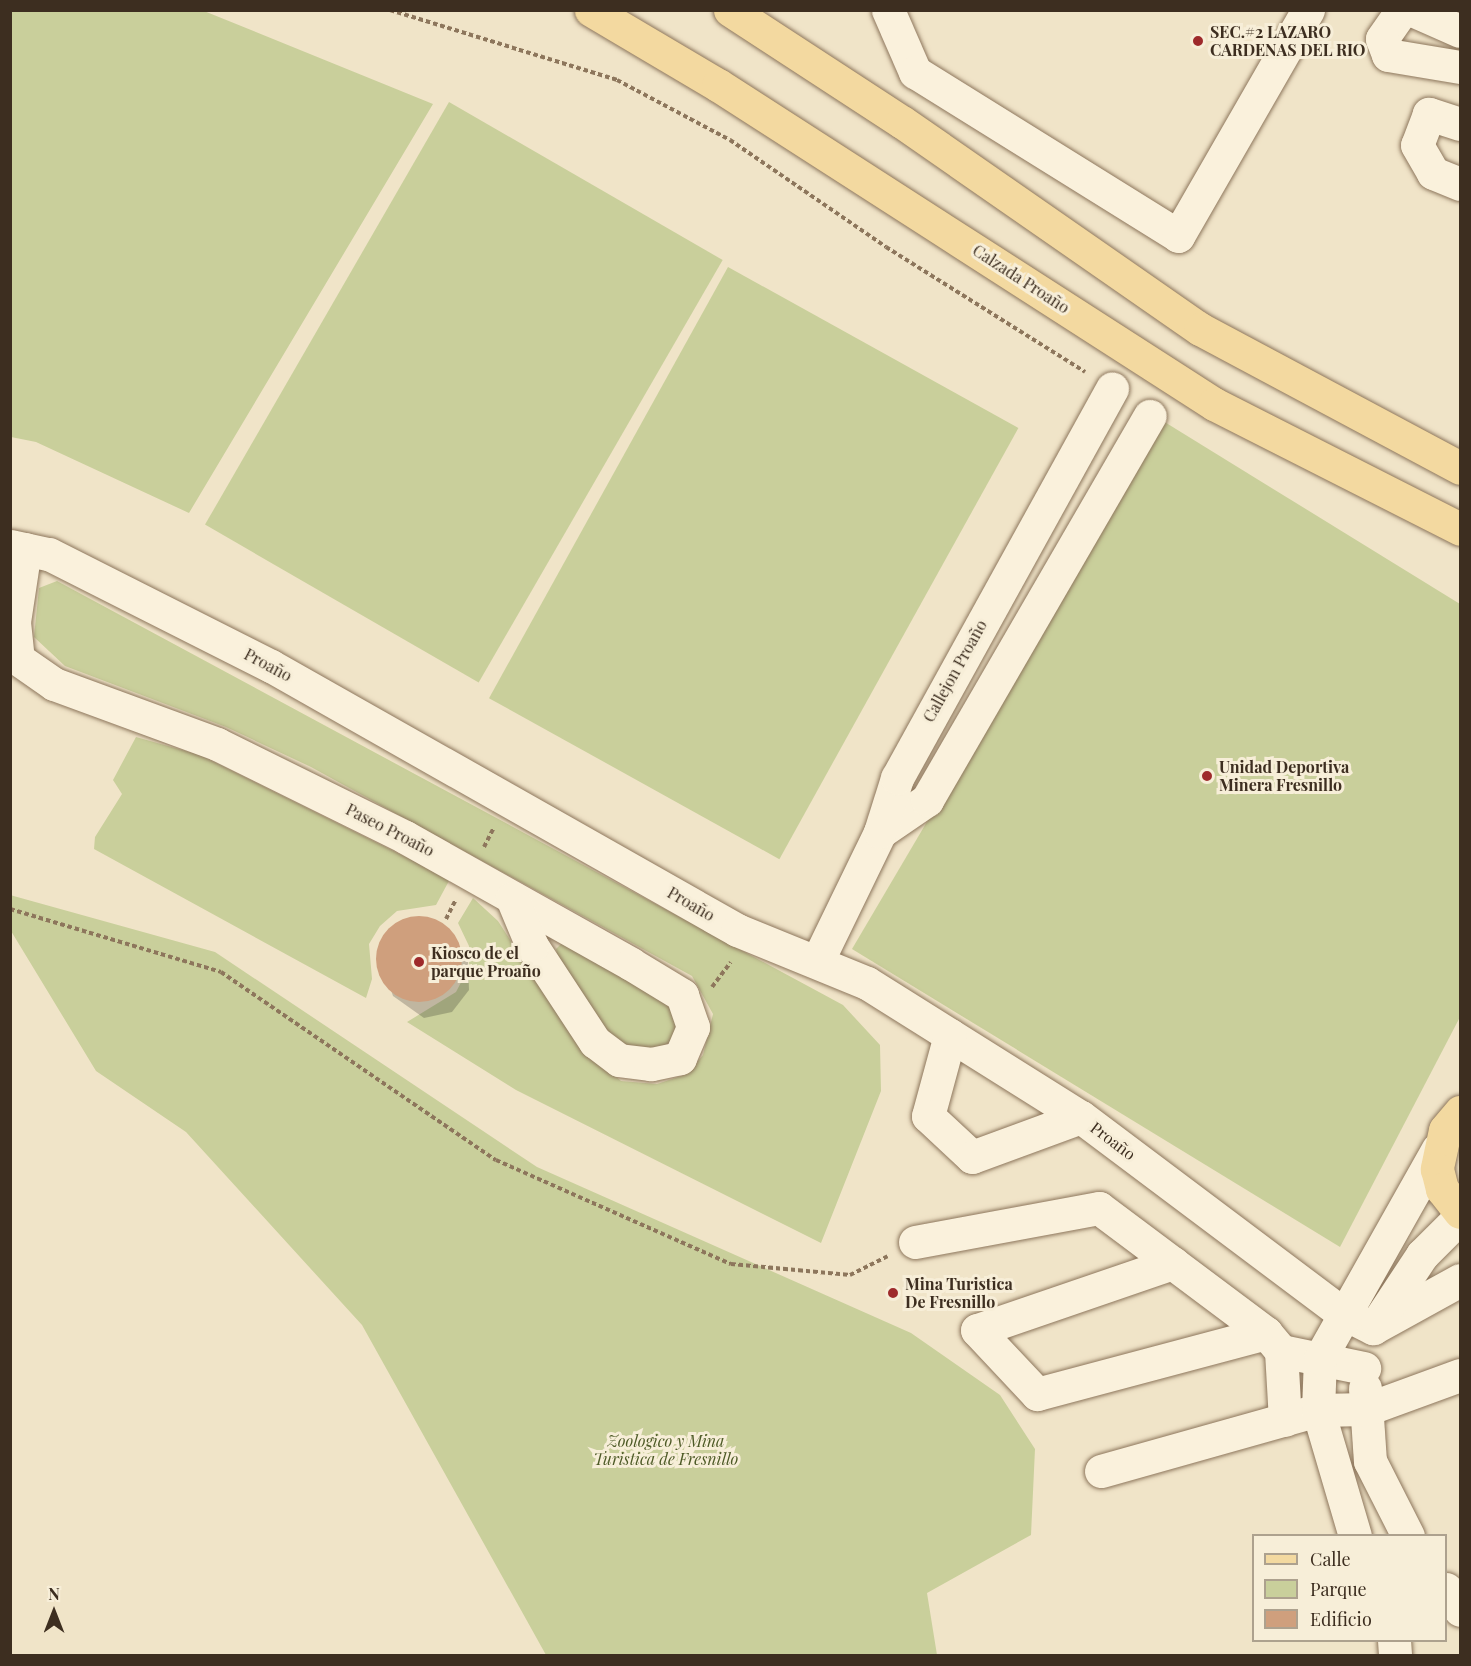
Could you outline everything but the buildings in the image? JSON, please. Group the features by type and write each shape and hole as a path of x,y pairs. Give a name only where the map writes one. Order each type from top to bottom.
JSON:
{"main road":[{"name":"Calzada Proaño","path":"591,10 718,85 1214,404 1461,529"},
{"path":"730,10 902,122 1200,329 1461,468"},
{"path":"1460,1112 1438,1149 1442,1189 1461,1214"}],"street":[{"path":"888,10 915,72 1178,236 1308,10"},
{"path":"1402,10 1382,39 1389,55 1461,67"},
{"path":"1412,10 1461,31"},
{"path":"1461,124 1429,114 1417,145 1432,173 1461,184"},
{"name":"Callejon Proaño","path":"817,962 880,832 897,778 1112,388"},
{"path":"880,832 927,800 1087,530 1150,416"},
{"path":"1046,506 1087,530"},
{"name":"Paseo Proaño","path":"18,547 14,622 18,659 54,684 217,744 424,847 682,995 693,1027 680,1058 651,1064 620,1060 577,1020 532,946 512,898"},
{"name":"Proaño","path":"18,547 49,554 271,666 737,930 867,983 1081,1117 1341,1312 1373,1329"},
{"path":"950,1035 928,1116 972,1156 1081,1117"},
{"path":"1354,1534 1318,1410 1320,1358 1341,1312 1438,1149"},
{"path":"915,1242 1099,1208 1274,1342 1320,1358 1364,1368"},
{"path":"1407,1534 1370,1461 1364,1368 1373,1329 1422,1255 1461,1214"},
{"path":"1173,1263 977,1330 1037,1394 1274,1342"},
{"path":"1373,1329 1461,1280"},
{"path":"1274,1342 1285,1420"},
{"path":"1101,1471 1318,1410 1367,1409 1461,1375"},
{"path":"1447,1590 1461,1610"},
{"path":"1447,1624 1461,1617"}],"path":[{"path":"390,10 617,80 730,140 886,247 1112,388"},
{"path":"10,909 221,972 496,1160 731,1264 850,1275 915,1242"}],"green space":[{"path":"10,11 204,11 433,104 189,513 36,442 11,437"},
{"path":"449,102 723,260 479,683 205,525"},
{"path":"728,267 1018,428 779,859 489,698"},
{"name":"Unidad Deportiva Minera Fresnillo","path":"1163,421 1460,604 1460,1017 1340,1247 852,949"},
{"path":"57,581 843,1005 880,1045 881,1091 821,1243 516,1090 407,1022 456,992 469,967 469,946 458,923 473,898 498,921 574,1039 621,1081 657,1084 687,1074 703,1055 713,1014 692,976 311,767 226,727 65,666 34,637 39,588"},
{"path":"136,737 200,755 450,879 436,905 397,911 380,926 369,944 372,979 366,998 94,849 95,837 122,794 113,780"},
{"name":"Zoologico y Mina Turistica de Fresnillo","path":"10,895 215,952 537,1167 911,1333 1000,1395 1035,1449 1031,1535 927,1593 937,1655 546,1655 362,1325 186,1132 96,1071 11,931"},
{"path":"564,941 673,1006 680,1020 675,1040 651,1052 624,1047 605,1032 558,959 556,949"}],"place":[{"name":"SEC.#2 LAZARO CARDENAS DEL RIO","path":"1198,41"},
{"name":"Unidad Deportiva Minera Fresnillo","path":"1207,776"},
{"name":"Kiosco de el parque Proaño","path":"419,962"},
{"name":"Mina Turistica De Fresnillo","path":"893,1293"}]}
